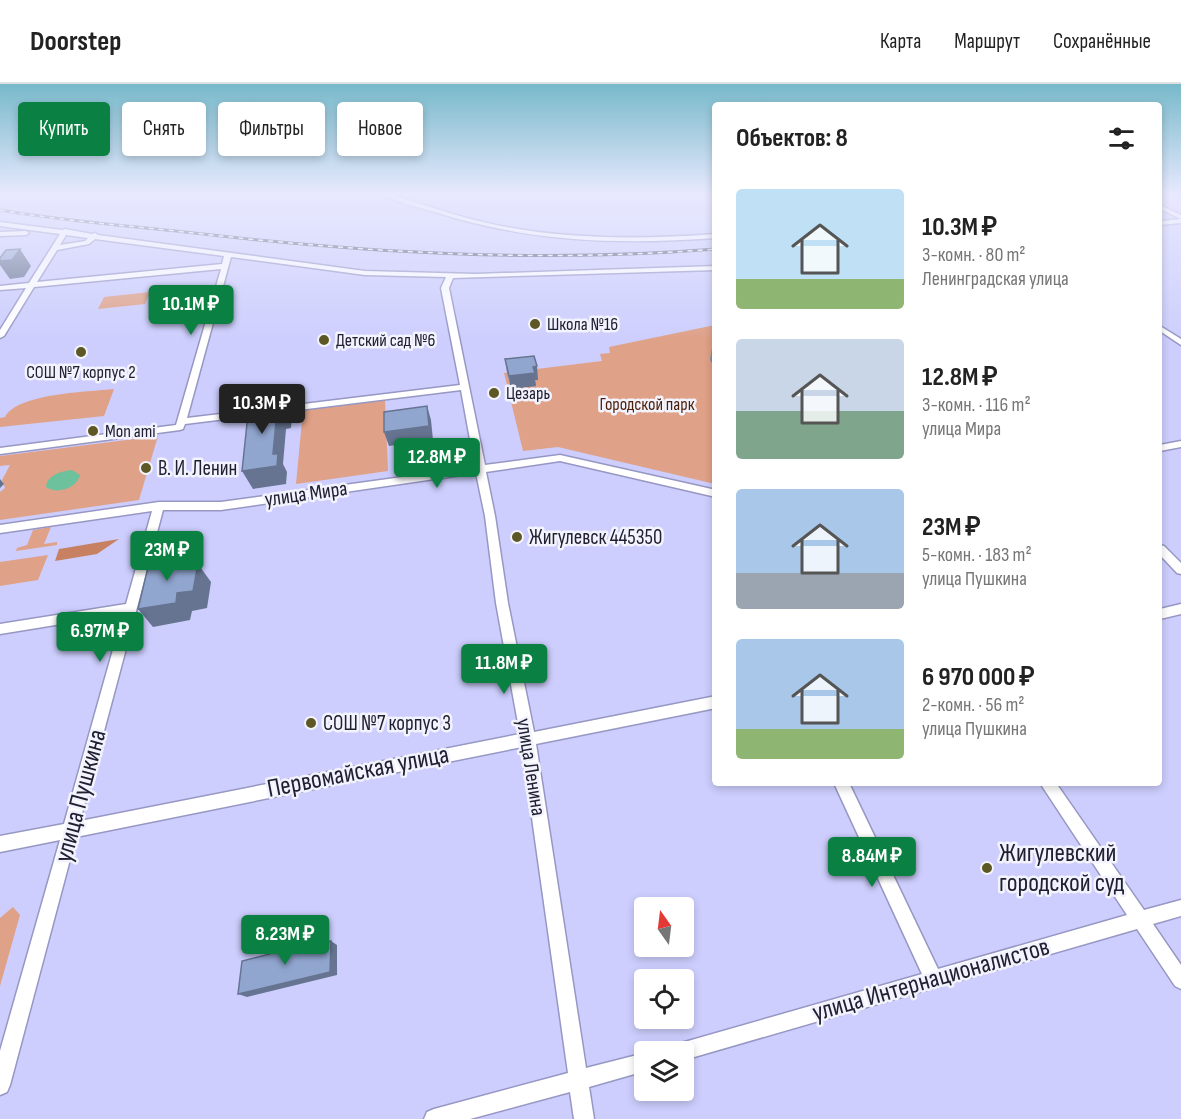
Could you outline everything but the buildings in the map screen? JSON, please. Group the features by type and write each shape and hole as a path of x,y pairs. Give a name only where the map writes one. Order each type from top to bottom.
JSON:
{"street":[{"path":"1,333 57,243"},
{"path":"55,248 85,243"},
{"path":"150,243 365,273 450,277 712,268"},
{"path":"181,424 228,255"},
{"path":"0,288 225,266"},
{"name":"улица Ленина","path":"450,277 445,288 462,387 481,469 528,738 584,1119"},
{"path":"1162,329 1181,343"},
{"path":"0,451 181,424 462,387"},
{"path":"1162,448 1181,444"},
{"name":"улица Мира","path":"0,529 159,506 221,506 560,458 712,493"},
{"name":"улица Пушкина","path":"0,1085 159,506"},
{"path":"1162,551 1181,570"},
{"path":"0,628 131,608"},
{"path":"1162,614 1181,609"},
{"name":"Первомайская улица","path":"0,844 712,703"},
{"path":"842,786 933,979"},
{"path":"1049,786 1181,980"},
{"name":"улица Интернационалистов","path":"694,1048 1181,908"},
{"path":"434,1119 634,1065"}],"green space":[{"path":"150,292 145,304 98,309 104,297"},
{"name":"Городской парк","path":"712,326 712,483 558,447 523,451 504,373 602,361 600,354 610,353 609,347"},
{"path":"114,389 104,416 0,427 0,418 5,417 12,409 38,398"},
{"path":"385,400 388,471 296,484 303,410"},
{"path":"158,436 139,500 0,520 0,492 5,488 2,480 10,465 0,466 0,456"},
{"path":"51,527 44,544 57,542 57,545 16,551 17,548 27,545 33,530"},
{"path":"48,555 38,580 0,586 0,562"},
{"path":"13,907 20,915 0,986 0,918"}],"shaded area":[{"path":"72,470 80,475 71,487 56,490 46,487 52,477"},
{"path":"119,539 97,554 55,561 59,549"}],"railway":[{"path":"295,243 389,251 520,255 585,255 712,249"}],"place":[{"name":"Школа №16","path":"535,324"},
{"name":"Детский сад №6","path":"324,340"},
{"name":"СОШ №7 корпус 2","path":"81,352"},
{"name":"Цезарь","path":"494,393"},
{"name":"Mon ami","path":"93,431"},
{"name":"В. И. Ленин","path":"146,468"},
{"name":"Жигулевск 445350","path":"517,537"},
{"name":"СОШ №7 корпус 3","path":"311,723"},
{"name":"Жигулевский городской суд","path":"987,868"}]}
